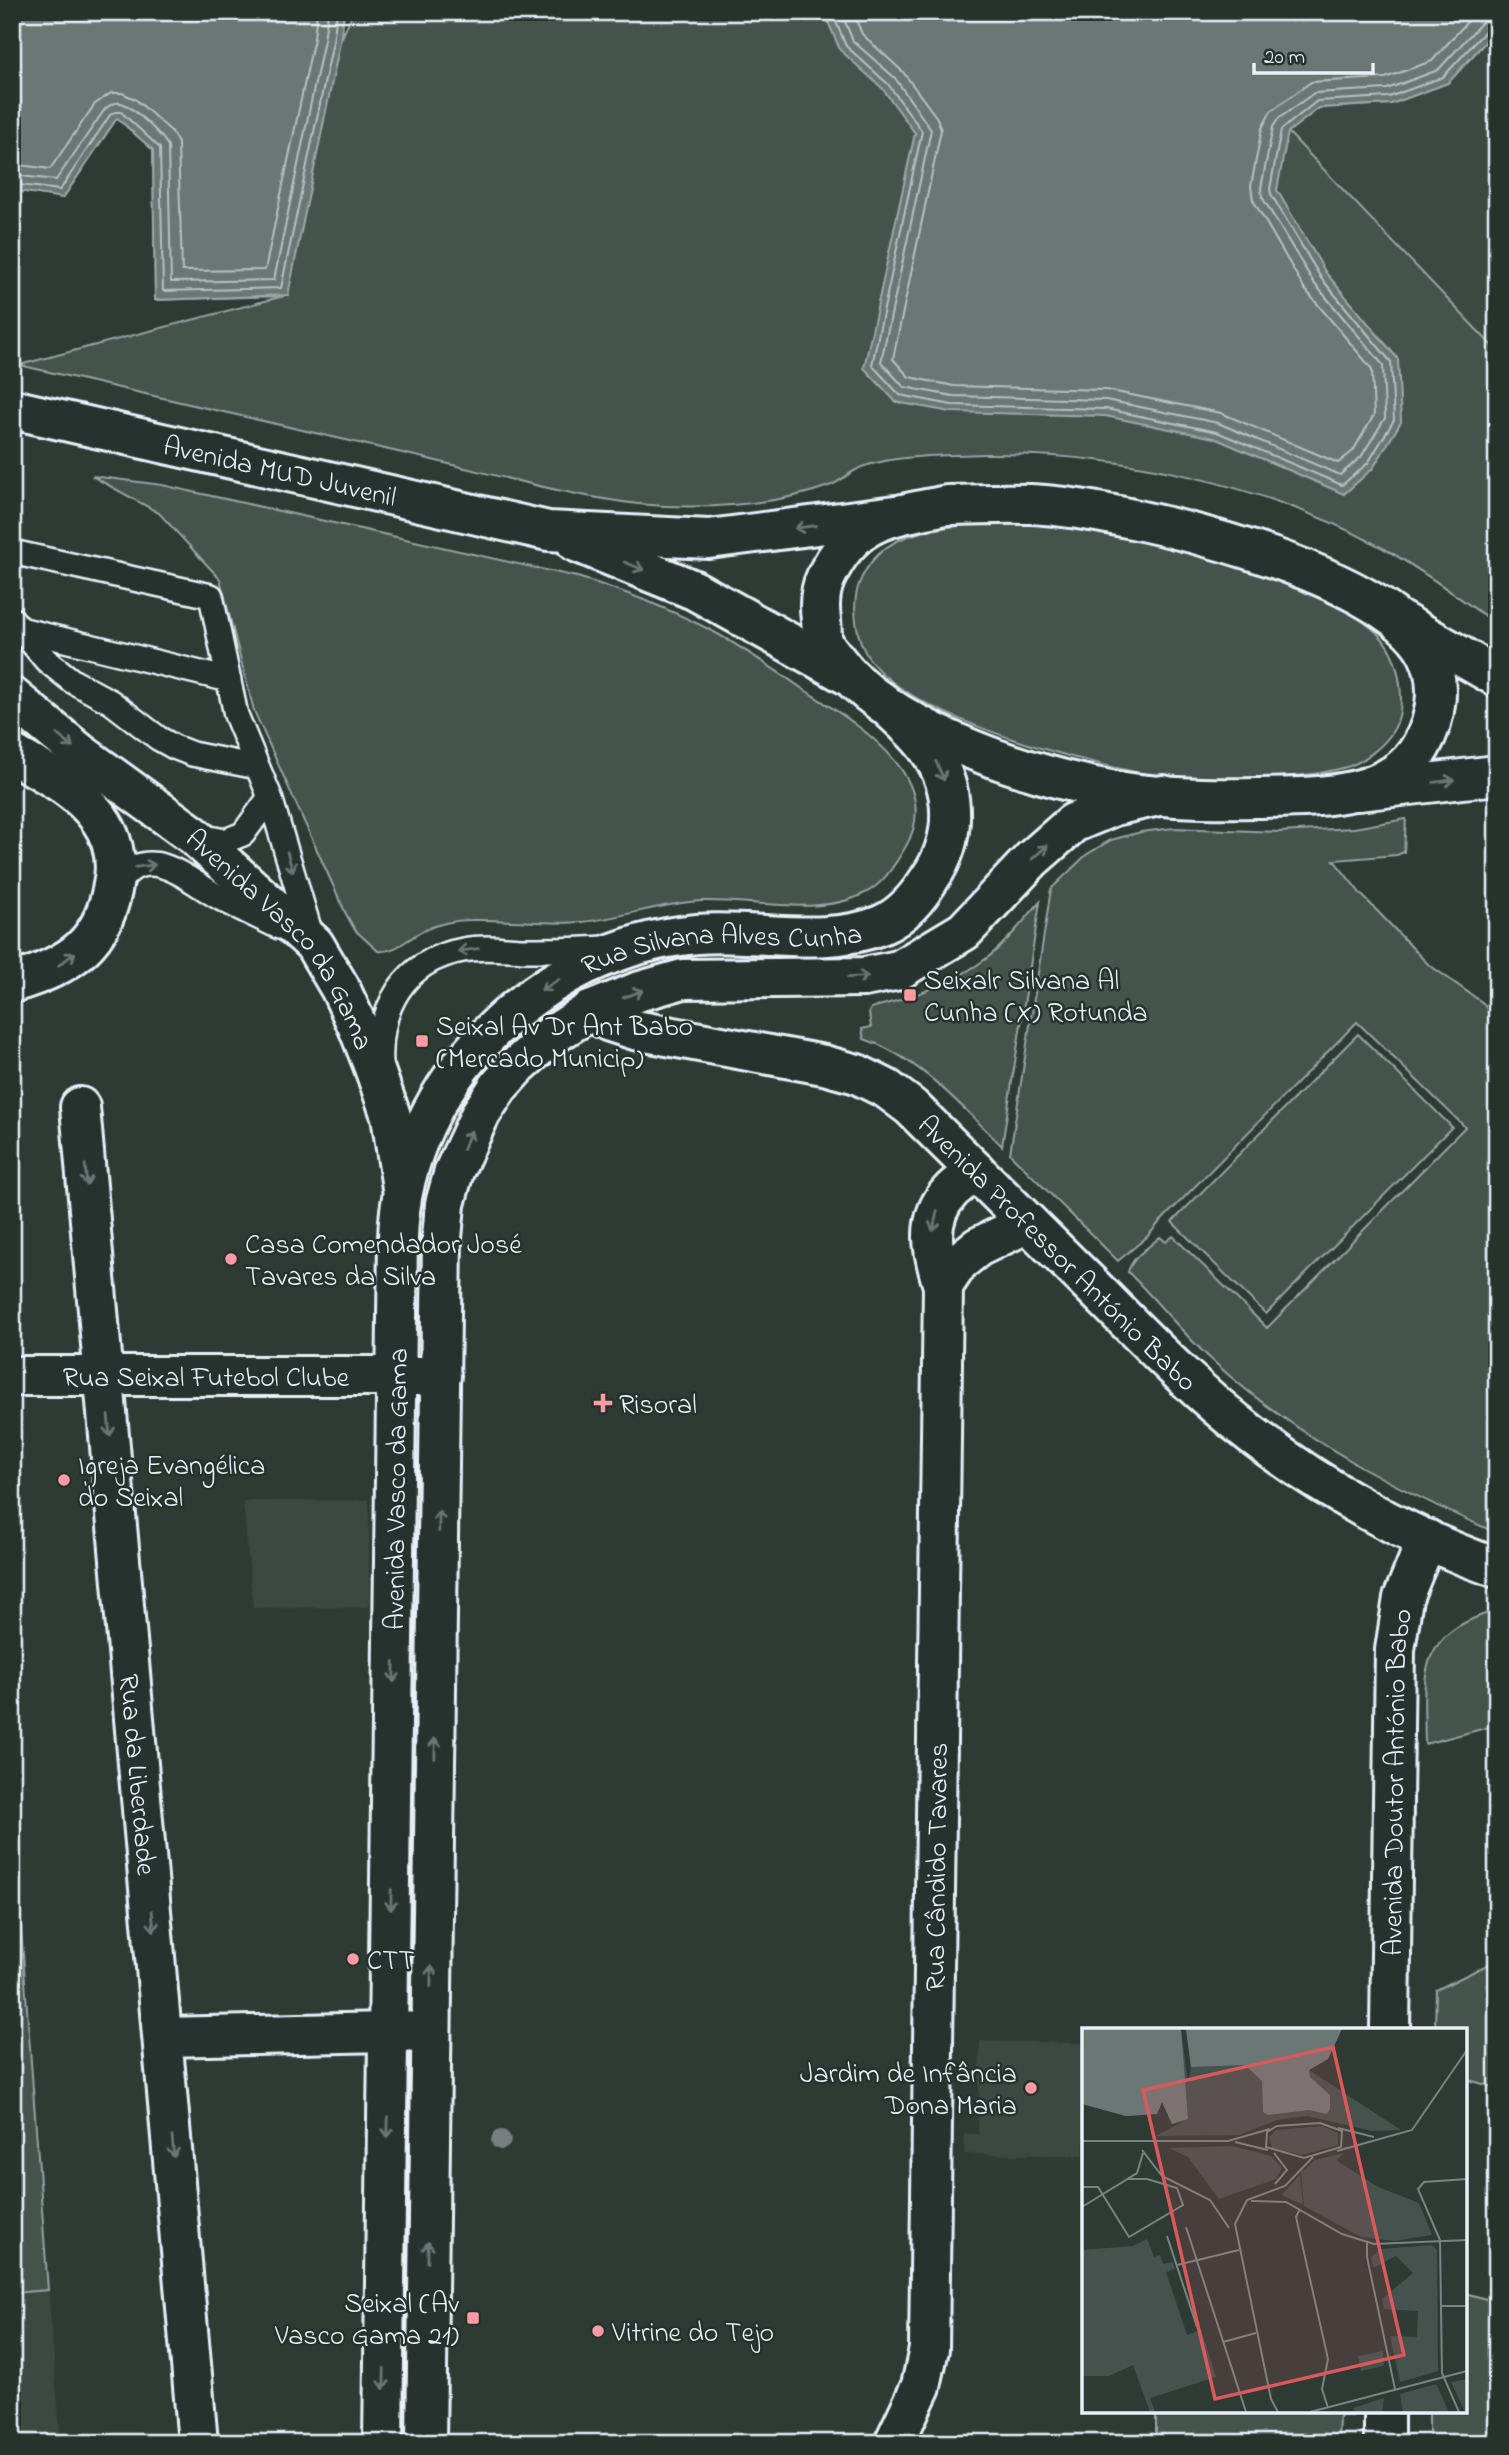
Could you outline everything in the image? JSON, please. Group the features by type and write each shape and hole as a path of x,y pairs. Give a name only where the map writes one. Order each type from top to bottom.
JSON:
{"street":[{"name":"Avenida MUD Juvenil","path":"12,409 548,531 694,590 849,677"},
{"path":"1497,677 1400,622 1367,599 1279,558 1161,524 1044,505 947,505 897,515 858,530 836,556 822,585 820,611 824,642 849,677 881,701 957,743 1034,772 1097,788 1211,799 1352,792 1497,775"},
{"name":"Avenida MUD Juvenil","path":"548,531 709,539 897,515"},
{"path":"1352,792 1395,775 1420,749 1434,719 1436,679 1426,651 1400,622"},
{"name":"Avenida Vasco da Gama","path":"12,697 80,753 193,835 314,944 340,988 358,1027 391,1116 402,1188 399,1213 383,2443"},
{"name":"Rua Silvana Alves Cunha","path":"402,1188 416,1148 437,1103 457,1070 487,1035 532,997 563,977 616,953 658,941 696,934 835,935 881,925 899,915 912,903 936,870 946,849 951,825 950,801 942,774 930,750 881,701"},
{"path":"12,754 64,784 83,799 107,831 113,846 114,861 112,892 106,915 96,934 58,966 12,983"},
{"name":"Rua Silvana Alves Cunha","path":"445,1204 454,1171 468,1137 499,1086 551,1036 590,1011 637,992 683,979 864,977 899,970 964,931 1032,859 1073,823 1114,806 1163,795"},
{"name":"Avenida Professor António Babo","path":"590,1011 610,1022 635,1030 824,1065 857,1074 887,1089 911,1107 1181,1374 1251,1433 1305,1472 1359,1504 1427,1539 1497,1568"},
{"name":"Rua da Liberdade","path":"80,1107 198,2443"},
{"name":"Rua Cândido Tavares","path":"894,2443 921,2386 929,2349 943,1286 933,1251 933,1226 938,1209 950,1191 976,1171"},
{"name":"Avenida Vasco da Gama","path":"426,2443 442,1238 445,1204"},
{"path":"943,1286 959,1262 978,1247 1028,1223"},
{"name":"Rua Seixal Futebol Clube","path":"12,1376 441,1376"},
{"name":"Avenida Doutor António Babo","path":"1390,2028 1395,1650 1404,1598 1427,1539"},
{"path":"163,2037 430,2031"},
{"path":"1384,2413 1384,2443"}],"lane":[{"path":"12,552 211,596 236,715 270,797 314,944"},
{"path":"16,624 229,680"},
{"path":"16,624 46,660 72,681 111,702 158,738 192,754 257,767"},
{"path":"193,835 225,841 243,834 270,797"},
{"path":"106,915 113,892 127,872 136,866 162,865 178,871 247,912 314,944"},
{"path":"391,1116 381,1063 384,1021 401,987 424,964 440,956 464,950 587,949 658,941"}],"shaded area":[{"path":"12,12 344,12 341,40 353,12 1497,12 1497,29 1448,83 1391,104 1319,108 1288,132 1497,351 1497,624 1396,556 1335,525 1288,505 1239,489 1138,466 1036,455 922,456 866,465 829,486 784,498 735,505 685,507 638,504 553,489 19,365 284,296 155,300 153,150 117,118 63,198 12,190"},
{"path":"1497,30 1497,351 1288,132 1319,108 1391,104 1448,83"},
{"path":"92,476 162,485 577,577 630,594 681,616 726,639 846,717 888,754 905,774 914,797 915,822 905,848 897,862 876,886 845,901 826,905 701,901 582,922 459,921 430,928 391,950 378,951 355,930 346,914 254,711 220,579 159,513"},
{"path":"968,525 1072,526 1128,534 1246,569 1331,602 1376,632 1391,653 1401,691 1397,723 1385,742 1372,753 1343,768 1297,776 1185,782 1035,746 955,717 920,700 891,681 870,660 858,633 855,602 859,584 867,568 890,545 918,533"},
{"path":"1406,819 1404,852 1397,855 1334,860 1360,893 1428,964 1483,1003 1497,1024 1497,1533 1384,1479 1278,1414 1202,1351 1128,1272 1137,1257 1160,1237 1166,1242 1173,1236 1267,1328 1465,1127 1357,1022 1148,1236 1118,1261 1010,1154 1051,889 1086,855 1111,840 1141,832 1174,828 1279,832 1354,828"},
{"path":"1040,902 1002,1146 939,1085 903,1058 864,1039 862,1029 871,1027 871,1008 932,989 987,958"},
{"path":"1358,1034 1452,1127 1266,1314 1172,1222"},
{"path":"369,1500 369,1607 253,1608 243,1501"},
{"path":"1491,1612 1497,1612 1497,1725 1425,1744 1425,1679 1436,1647 1448,1633"},
{"path":"20,1914 48,2290 12,2293 12,1915"},
{"path":"1497,1960 1497,2088 1467,2080 1467,2028 1435,2028 1436,1990"},
{"name":"Jardim de Infância Dona Maria","path":"980,2041 1082,2043 1082,2156 964,2154 965,2134 978,2134"},
{"path":"48,2290 61,2443 12,2443 12,2293"},
{"path":"1467,2294 1497,2302 1497,2443 1429,2443 1429,2413 1467,2413"},
{"path":"1156,2413 1352,2413 1352,2416 1339,2416 1338,2443 1156,2443"}],"water":[{"path":"12,12 344,12 288,295 155,300 153,150 117,118 63,198 12,190"},
{"path":"824,12 1497,12 1497,29 1448,83 1391,104 1319,108 1288,132 1277,190 1326,273 1398,359 1401,422 1373,468 1344,494 1214,438 1105,416 951,412 896,402 864,368 915,133 882,88 840,50"}],"place":[{"name":"Seixalr Silvana Al Cunha (X) Rotunda","path":"910,995"},
{"name":"Seixal Av Dr Ant Babo (Mercado Municip)","path":"422,1041"},
{"name":"Casa Comendador José Tavares da Silva","path":"231,1259"},
{"name":"Risoral","path":"603,1403"},
{"name":"Igreja Evangélica do Seixal","path":"64,1480"},
{"name":"CTT","path":"353,1959"},
{"name":"Jardim de Infância Dona Maria","path":"1031,2088"},
{"name":"Seixal (Av Vasco Gama 21)","path":"473,2318"},
{"name":"Vitrine do Tejo","path":"598,2331"}]}
